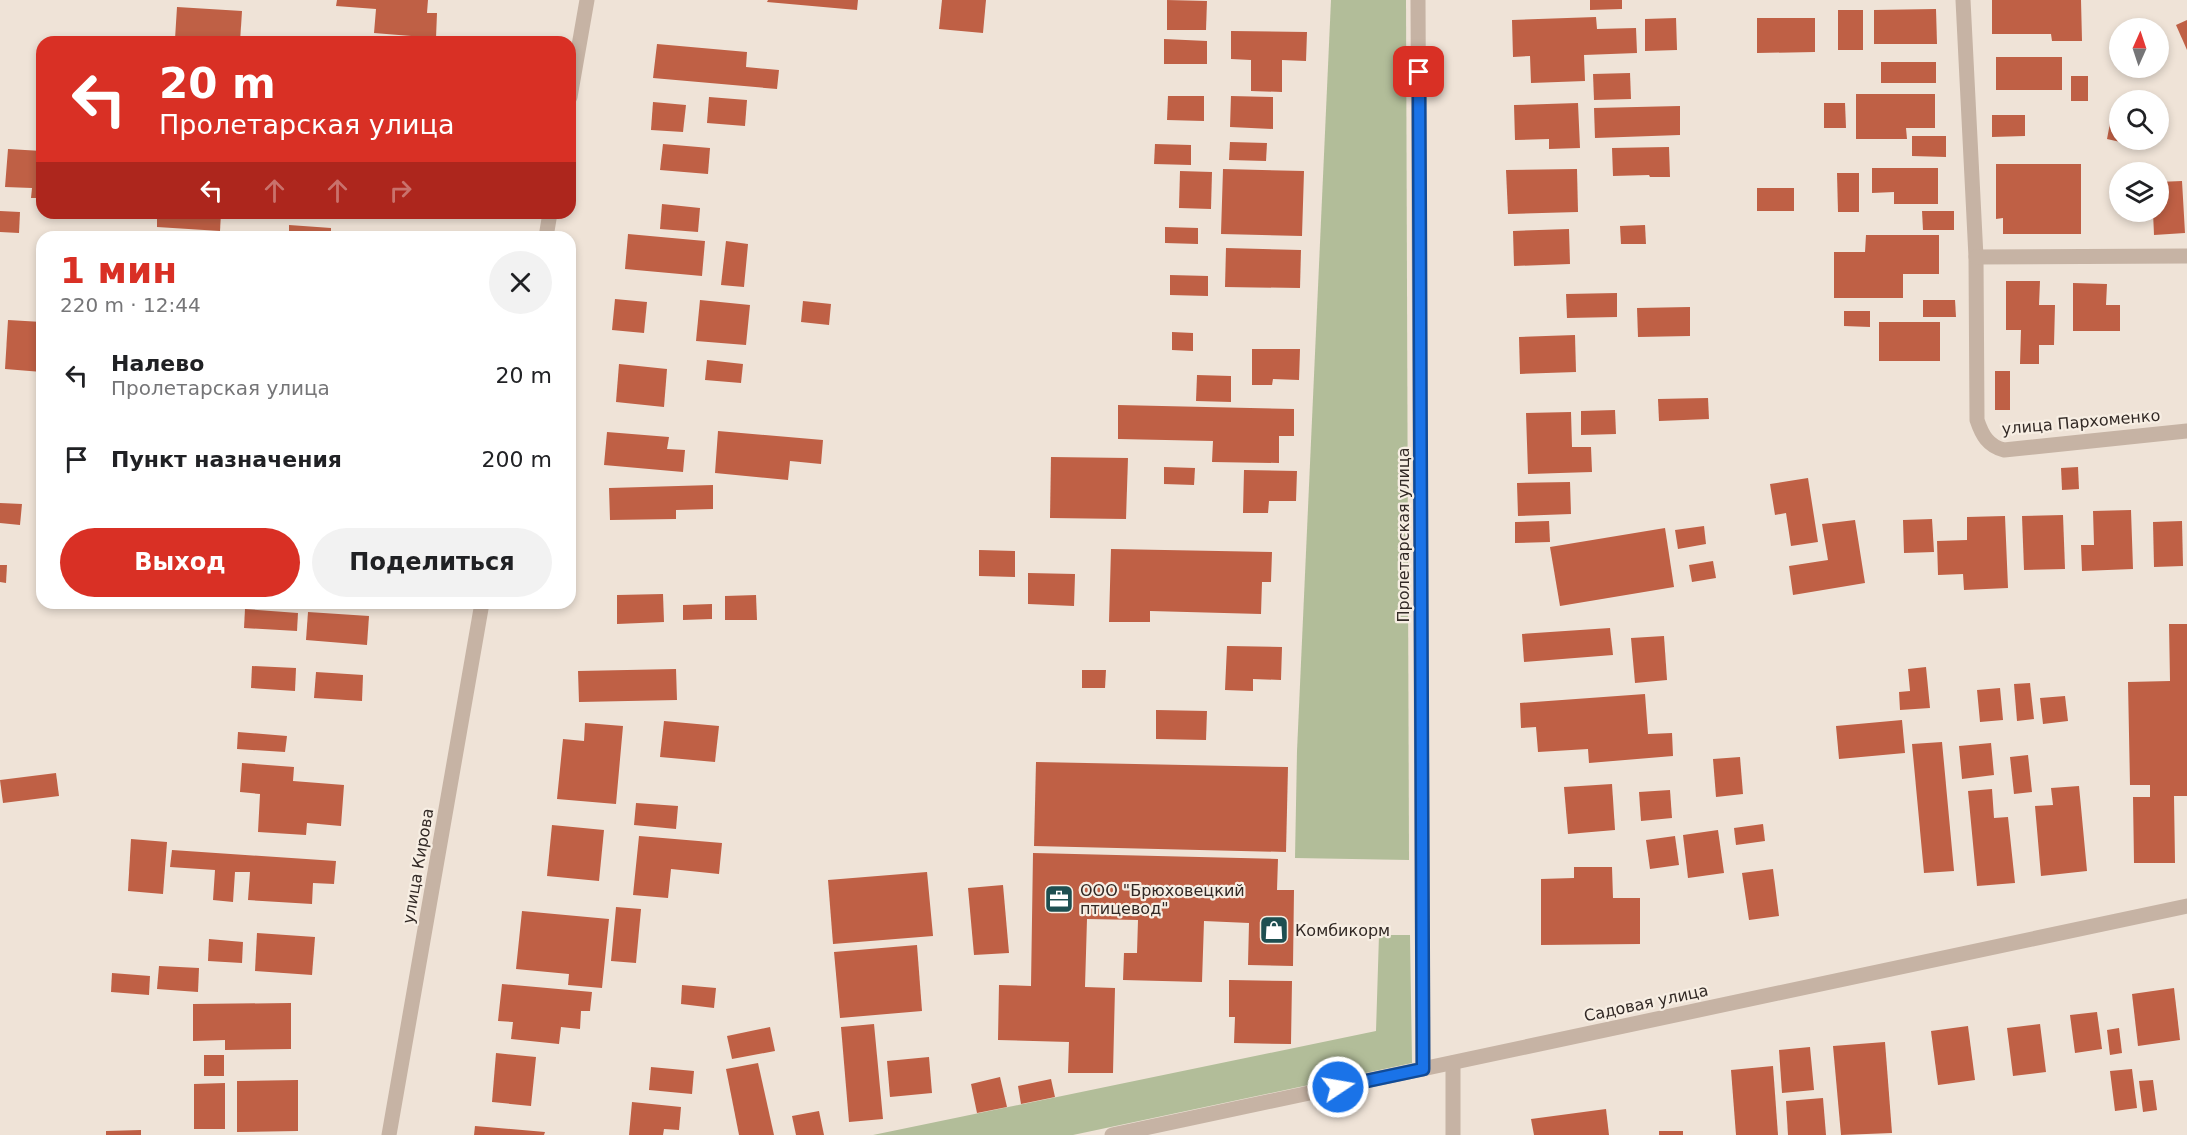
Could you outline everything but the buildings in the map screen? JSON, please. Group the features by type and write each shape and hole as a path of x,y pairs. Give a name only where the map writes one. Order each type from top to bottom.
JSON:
{"street":[{"path":"576,63 587,0"},
{"name":"Пролетарская улица","path":"1418,0 1423,1069"},
{"name":"улица Пархоменко","path":"1963,0 1976,257 1977,420 1982,434 1990,444 2004,450 2187,431"},
{"path":"1976,257 2187,256"},
{"name":"улица Кирова","path":"389,1135 481,609"},
{"name":"Садовая улица","path":"1112,1135 2187,906"},
{"path":"1453,1063 1453,1135"}],"green space":[{"path":"1331,0 1406,0 1409,860 1295,858 1297,751"},
{"path":"1379,935 1410,935 1412,1063 1073,1135 873,1135 1376,1031"}],"place":[{"name":"ООО \"Брюховецкий птицевод\"","path":"1059,899"},
{"name":"Комбикорм","path":"1274,930"}],"route":[{"path":"1338,1087 1423,1069 1419,72"}]}
